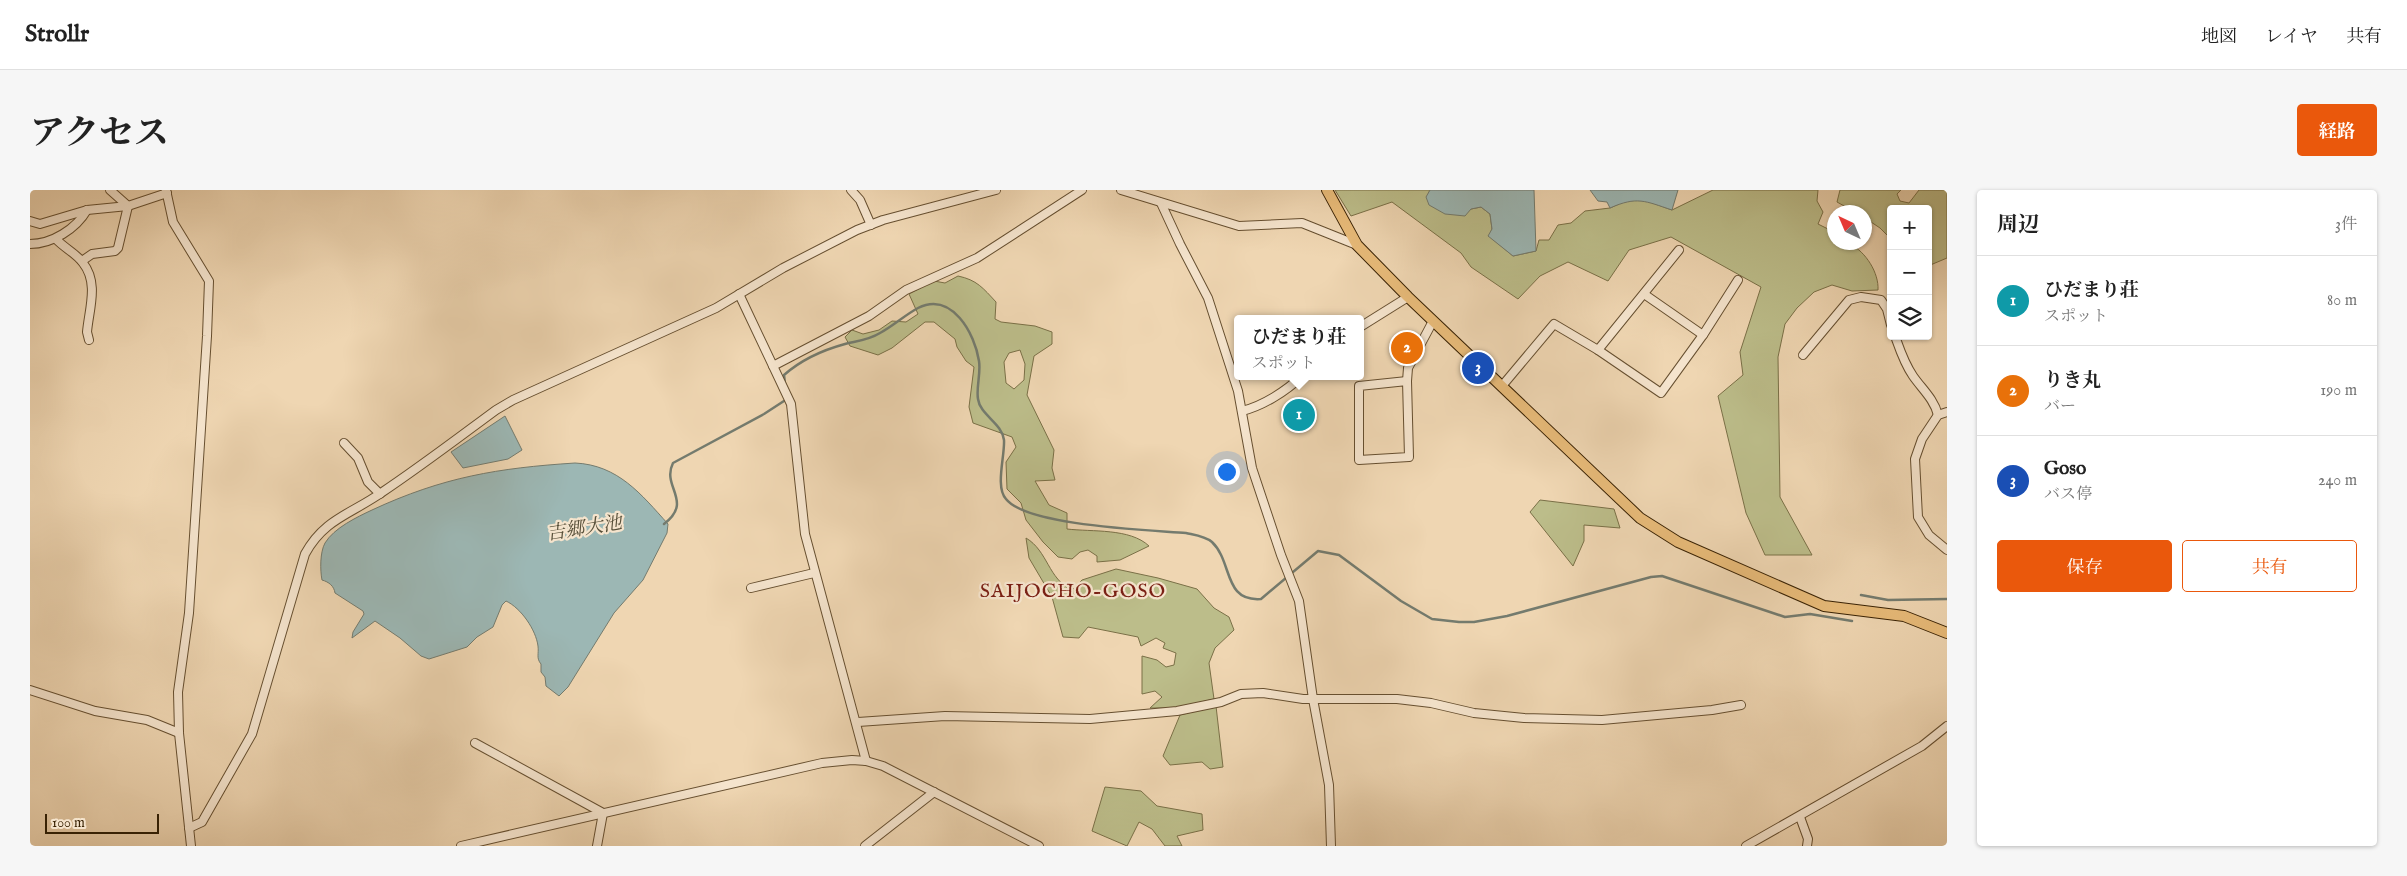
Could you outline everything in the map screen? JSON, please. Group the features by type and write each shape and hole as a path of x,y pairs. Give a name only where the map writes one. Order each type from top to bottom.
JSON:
{"main road":[{"path":"1327,190 1357,244 1408,297 1620,502 1665,535 1706,555 1824,606 1904,616 1947,633"}],"street":[{"path":"110,190 128,206"},
{"path":"851,190 860,200 871,225"},
{"path":"189,828 202,822 252,734 306,554 312,542 330,522 380,494 496,410 513,400 684,323 813,252 871,225 996,190"},
{"path":"773,366 869,316 906,290 976,258 1082,190"},
{"path":"1121,190 1239,226 1302,223 1357,244"},
{"path":"30,221 40,224 88,210 128,206 166,192 173,222 209,281 208,336 189,613 178,692 179,732 191,846"},
{"path":"1161,203 1208,298 1234,379"},
{"path":"82,261 92,254 115,251 118,248 128,206"},
{"path":"30,244 56,239 84,216 88,210"},
{"path":"56,239 65,249 82,261 88,272 92,285 87,332 89,340"},
{"path":"1598,350 1679,250"},
{"path":"1502,386 1554,324 1598,350 1661,393 1738,280"},
{"path":"739,294 791,404 805,534 814,572 858,722 866,761"},
{"path":"1644,294 1703,334"},
{"path":"1364,324 1408,297"},
{"path":"1803,354 1848,300 1861,297 1881,300 1887,308"},
{"path":"1407,381 1359,386 1359,460 1409,458 1408,368 1433,320"},
{"path":"1896,340 1901,357 1912,375 1935,404 1938,415"},
{"path":"1234,380 1252,468 1302,616 1313,699 1329,785 1331,846"},
{"path":"1242,411 1255,408 1298,380"},
{"path":"1947,412 1938,415 1922,439 1915,459 1918,518 1929,535 1947,550"},
{"path":"344,442 358,458 368,482 380,494"},
{"path":"750,588 814,572"},
{"path":"30,690 95,711 147,720 179,732"},
{"path":"858,722 945,716 1090,719 1177,711 1221,702 1241,694 1263,693 1313,699 1397,700 1431,703 1474,713 1524,718 1602,720 1712,710 1741,705"},
{"path":"1746,846 1922,746 1947,726"},
{"path":"475,743 603,813"},
{"path":"461,846 822,763 866,761 890,770 1040,846"},
{"path":"865,846 934,792"},
{"path":"597,846 603,813"},
{"path":"1800,816 1808,839 1807,846"}],"green space":[{"path":"1335,190 1430,190 1427,197 1471,209 1481,207 1490,214 1492,229 1489,236 1513,256 1536,251 1539,240 1549,240 1558,225 1571,223 1585,211 1610,208 1628,200 1644,200 1672,210 1713,190 1818,190 1817,201 1823,212 1818,224 1827,228 1827,250 1858,250 1874,270 1878,290 1852,291 1832,285 1814,292 1797,308 1785,324 1778,357 1780,497 1812,555 1765,555 1746,513 1718,396 1743,375 1740,352 1761,287 1671,237 1629,250 1608,281 1568,262 1540,276 1518,299 1471,267 1461,253 1392,202 1351,216"},
{"path":"1840,190 1901,190 1897,194 1900,201 1909,203 1919,190 1947,190 1947,258 1932,264 1932,205 1887,205 1887,235 1872,223 1872,205 1842,205 1837,202"},
{"path":"958,276 975,282 996,302 995,319 1001,322 1035,326 1052,332 1052,344 1034,356 1027,395 1054,450 1052,468 1055,480 1035,481 1049,505 1067,513 1067,529 1110,532 1132,536 1149,546 1120,560 1097,562 1097,556 1088,550 1080,552 1072,559 1058,557 1043,542 1026,520 1021,503 1007,489 1006,462 1016,447 1012,437 973,423 969,407 974,367 966,361 957,347 955,339 934,322 925,322 892,348 878,355 850,346 845,337 852,330 863,334 879,330 892,321 906,322 918,314 909,294 934,281 945,283","holes":["1020,350 1025,364 1024,380 1014,389 1006,383 1004,362 1009,353"]},
{"path":"1540,500 1614,509 1620,528 1584,525 1584,541 1573,566 1530,512"},
{"path":"1026,538 1039,550 1058,579 1072,590 1082,580 1116,569 1197,589 1214,608 1229,617 1234,630 1215,648 1209,663 1214,699 1175,708 1150,708 1162,697 1155,691 1142,694 1142,656 1157,660 1166,667 1174,665 1176,653 1163,648 1165,643 1156,638 1141,646 1138,637 1088,627 1079,638 1063,637 1052,597 1029,558"},
{"path":"1216,706 1223,767 1210,769 1202,762 1170,765 1163,756 1180,715"},
{"path":"1105,787 1141,791 1157,806 1202,814 1203,830 1177,836 1182,846 1165,846 1152,829 1139,822 1127,846 1092,831"}],"water":[{"path":"1430,190 1534,190 1536,251 1513,256 1488,236 1492,229 1490,214 1481,207 1471,209 1465,216 1445,214 1429,205 1426,197"},
{"path":"1590,190 1678,190 1672,210 1641,201 1627,202 1610,208 1607,202 1598,201"},
{"path":"505,416 522,450 508,459 463,468 451,452"},
{"name":"吉郷大池","path":"575,463 604,469 616,475 638,492 668,524 667,533 643,580 614,613 568,687 559,696 546,686 545,677 541,672 541,664 538,658 537,640 531,627 522,614 506,601 502,605 493,627 477,637 467,647 429,659 421,656 400,638 375,621 352,638 353,632 364,614 363,611 335,593 334,588 322,580 321,576 323,547 334,532 360,516 398,499 447,482 496,471"}],"waterway":[{"path":"785,384 784,375 813,356 837,346 876,335 918,308 930,304 941,305 951,310 960,318 973,339 977,350 979,361 978,399 983,410 999,429 1004,440 1001,487 1006,499 1018,508 1063,521 1119,528 1186,533 1203,537 1212,542 1219,550 1234,588 1240,594 1249,598 1261,599 1318,551 1339,555 1401,601 1432,619 1474,622 1507,616 1651,577 1662,576 1785,617 1810,614 1852,621"},
{"path":"664,524 673,516 676,508 677,501 670,472 673,463 764,414 787,399"},
{"path":"1861,595 1888,600 1947,599"}],"place":[{"name":"りき丸","path":"1407,348"},
{"name":"Goso","path":"1478,368"},
{"name":"ひだまり荘","path":"1299,415"}],"district":[{"name":"SAIJOCHO-GOSO","path":"1073,590"}]}
